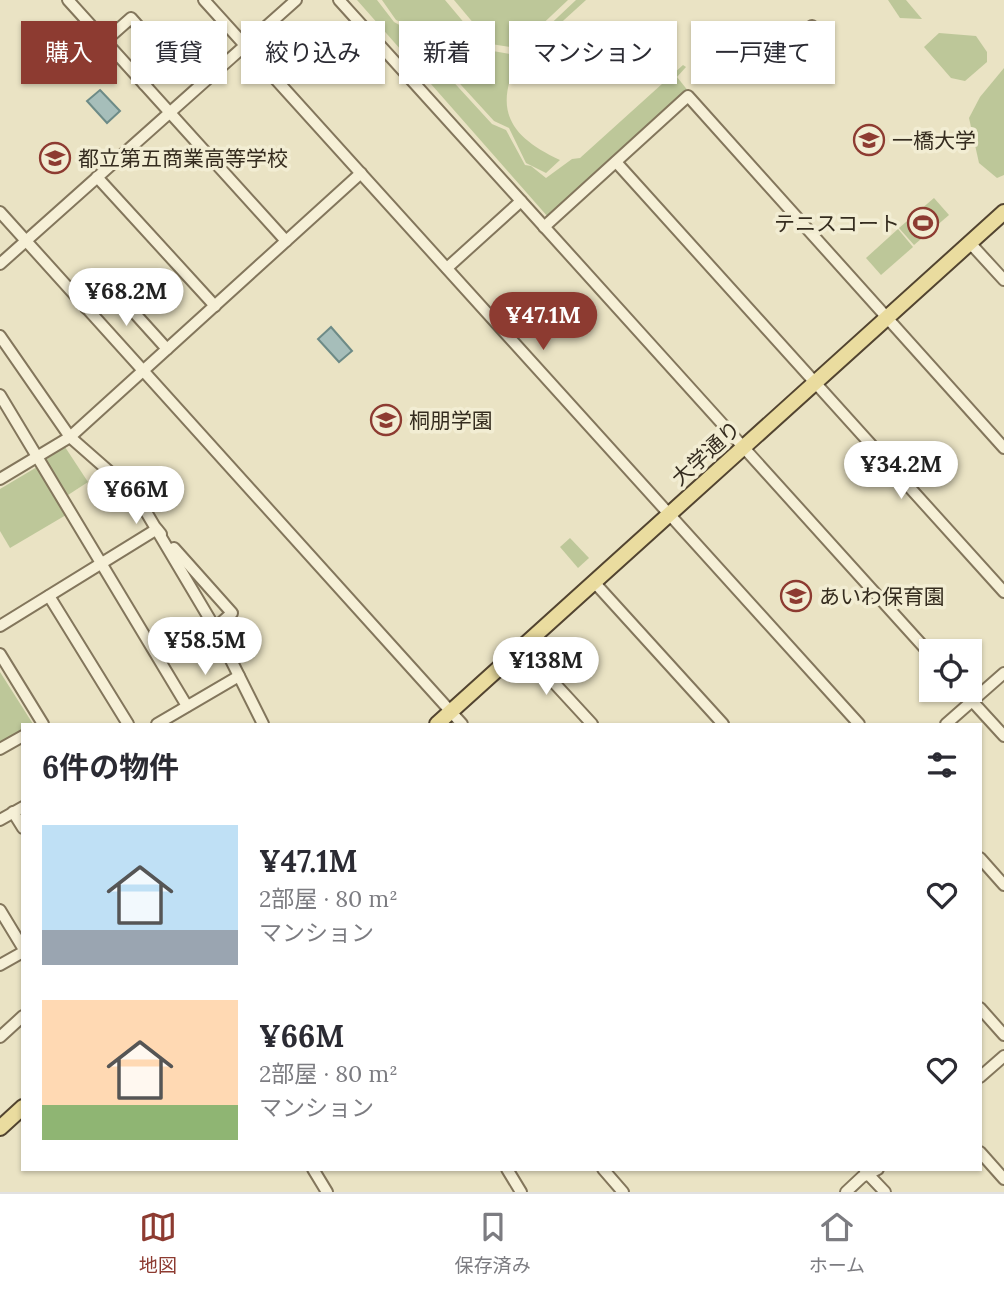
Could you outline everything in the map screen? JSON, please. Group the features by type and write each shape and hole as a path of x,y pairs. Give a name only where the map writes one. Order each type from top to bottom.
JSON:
{"main road":[{"name":"大学通り","path":"973,246 1004,212"},
{"name":"大学通り","path":"454,720 525,651 817,386 973,246 1004,223"},
{"path":"0,1128 21,1109"}],"street":[{"path":"68,0 87,21"},
{"path":"204,0 241,41"},
{"path":"273,21 296,0"},
{"path":"339,0 919,643"},
{"path":"117,30 131,18 134,21"},
{"path":"0,264 241,50"},
{"path":"117,54 131,70"},
{"path":"144,84 286,241"},
{"path":"280,84 858,723"},
{"path":"544,227 688,96 1004,448"},
{"path":"616,162 1004,592"},
{"path":"0,479 70,437 361,173"},
{"path":"97,177 215,306"},
{"path":"447,268 521,201"},
{"path":"0,212 454,720"},
{"path":"973,246 1004,280"},
{"path":"86,308 111,287 167,349"},
{"path":"0,336 70,437 136,495 215,628 262,723"},
{"path":"0,395 187,706"},
{"path":"0,625 157,529"},
{"path":"157,529 232,613 215,628"},
{"path":"597,586 722,723"},
{"path":"49,596 127,723"},
{"path":"525,651 591,723"},
{"path":"0,654 42,723"},
{"path":"982,692 1004,673"},
{"path":"159,723 239,676"},
{"path":"947,723 971,702"},
{"path":"973,702 1004,736"},
{"path":"0,749 21,737"},
{"path":"0,820 18,809"},
{"path":"982,861 1004,885"},
{"path":"0,910 21,947"},
{"path":"0,965 21,951"},
{"path":"982,1010 1004,1035"},
{"path":"0,1037 21,1018"},
{"path":"982,1075 1004,1056"},
{"path":"982,1154 1004,1179"},
{"path":"314,1171 327,1192"},
{"path":"508,1171 521,1192"},
{"path":"605,1171 623,1192"},
{"path":"846,1192 870,1171 885,1192"}],"green space":[{"path":"357,0 377,0 399,25 399,48 385,32 385,21 375,21"},
{"path":"382,0 445,0 463,21 399,21"},
{"path":"454,0 568,0 546,21 509,21 509,47 495,45 495,21 472,21"},
{"path":"576,0 586,0 563,21 554,21"},
{"path":"888,0 906,0 922,19 900,18"},
{"path":"939,33 976,36 987,52 987,62 965,81 951,78 924,47"},
{"path":"495,51 509,54 507,108 518,132 529,142 560,160 546,173 526,163 509,128 494,121 460,84 495,84"},
{"path":"683,65 686,67 677,77 677,70"},
{"path":"1004,68 1004,175 997,178 979,163 969,118 980,97"},
{"path":"677,77 689,92 548,217 431,84 455,84 492,124 506,130 525,165 531,166 546,178 572,159 580,158 662,84 677,84"},
{"name":"テニスコート","path":"934,198 949,215 914,245 899,228"},
{"name":"テニスコート","path":"898,229 913,247 881,275 866,258"},
{"path":"65,447 88,482 68,495 45,460"},
{"path":"37,467 66,515 10,548 0,531 0,489"},
{"path":"570,538 589,558 578,568 560,547"},
{"path":"0,672 32,723 21,723 21,733 0,745"}],"water":[{"path":"100,90 120,111 107,123 87,101"},
{"path":"331,327 352,351 339,362 318,339"}],"place":[{"name":"一橋大学","path":"869,140"},
{"name":"都立第五商業高等学校","path":"55,158"},
{"name":"テニスコート","path":"923,223"},
{"name":"桐朋学園","path":"386,420"},
{"name":"あいわ保育園","path":"796,596"}]}
